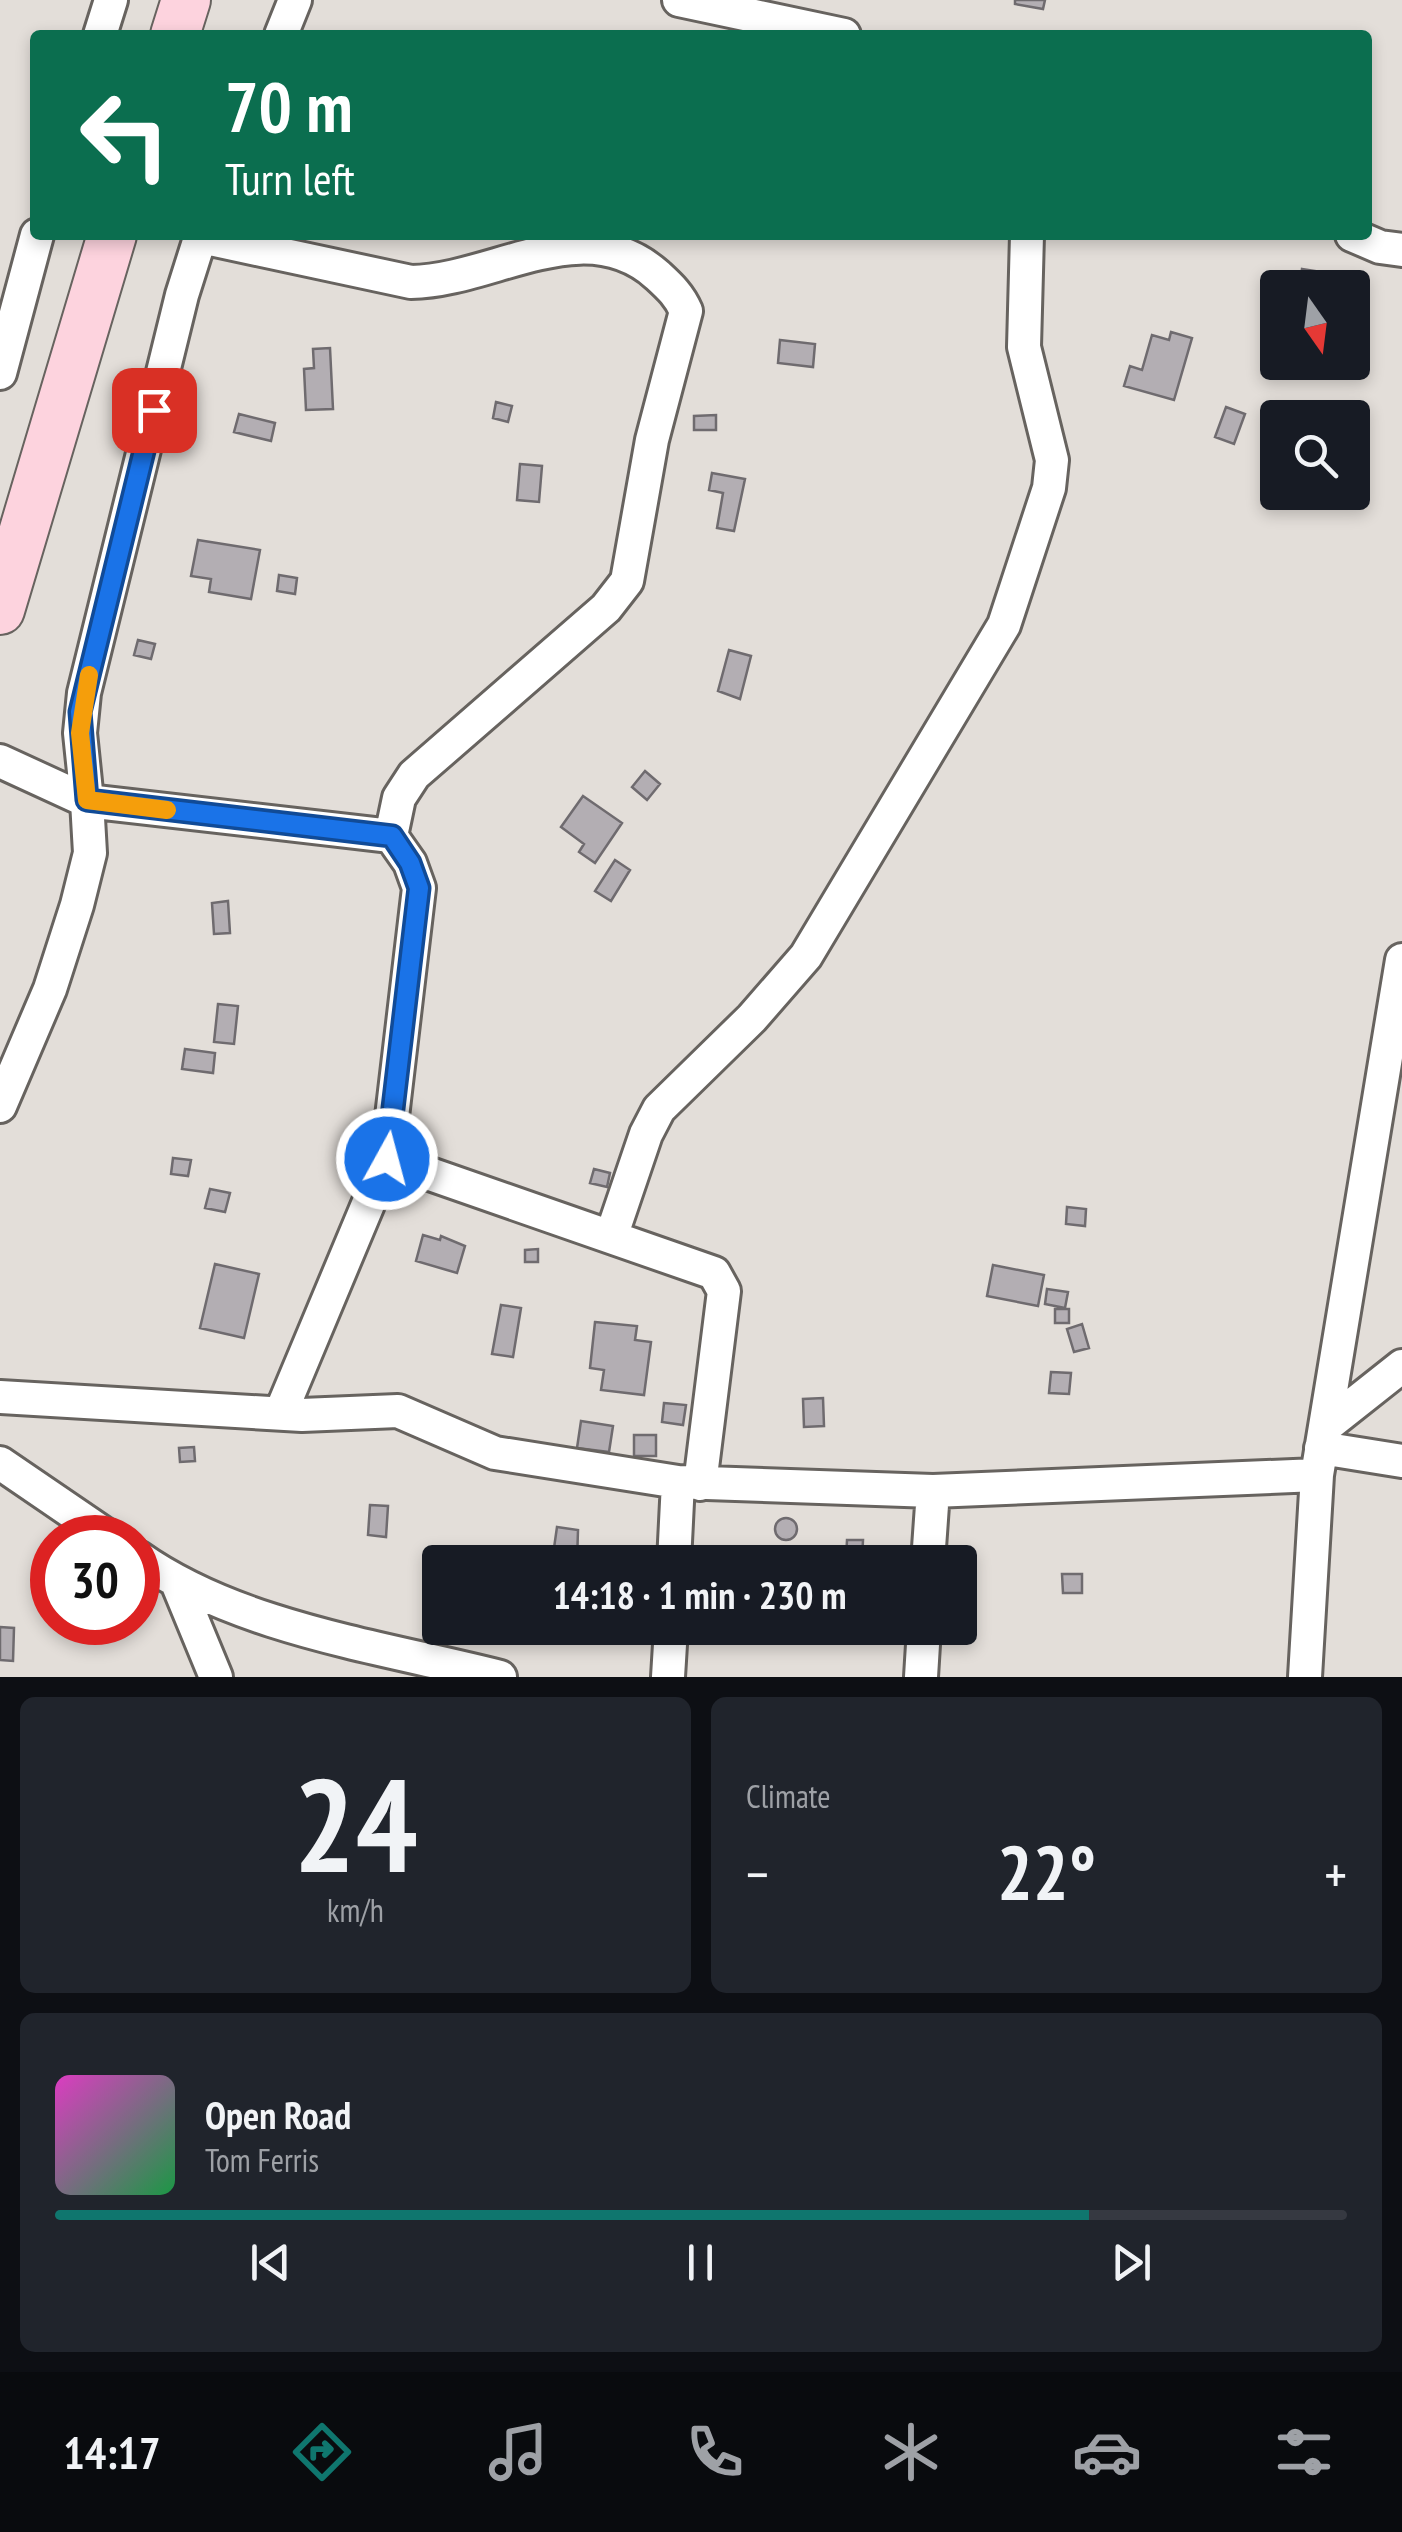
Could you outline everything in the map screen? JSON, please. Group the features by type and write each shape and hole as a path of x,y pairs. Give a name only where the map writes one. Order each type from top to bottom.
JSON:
{"main road":[{"path":"177,30 186,0"},
{"path":"0,610 111,240"}],"street":[{"path":"102,30 111,0"},
{"path":"283,30 295,0"},
{"path":"679,0 769,8 830,30"},
{"path":"0,372 12,276 34,240"},
{"path":"0,1106 50,989 78,905 90,853 80,733 84,694 182,295 200,240"},
{"path":"219,240 411,282 438,282 562,247 596,246 648,267 679,294 686,311 652,440 627,582 620,594 414,775 399,798 392,836 410,863 419,888 387,1159 281,1412"},
{"path":"611,1237 659,1109 752,1018 806,956 1004,626 1049,488 1052,460 1024,346 1027,240"},
{"path":"0,761 87,800 392,836"},
{"path":"1305,1677 1321,1450 1402,960"},
{"path":"387,1159 714,1274 722,1283 677,1545"},
{"path":"1321,1450 1402,1366"},
{"path":"0,1396 302,1416 398,1411 495,1453 689,1483 932,1491 1321,1450 1402,1461"},
{"path":"0,1463 76,1515"},
{"path":"929,1545 932,1491"},
{"path":"160,1573 178,1586 255,1614 500,1677"},
{"path":"178,1586 216,1677"},
{"path":"668,1677 670,1645"},
{"path":"921,1677 923,1645"}],"building":[{"path":"1015,0 1045,0 1043,9 1015,4"},
{"path":"1171,332 1192,338 1174,400 1124,386 1130,366 1142,370 1152,335 1169,340"},
{"path":"780,340 815,344 813,367 778,363"},
{"path":"330,348 333,409 306,410 304,369 314,368 313,349"},
{"path":"496,402 512,406 508,422 493,418"},
{"path":"1226,407 1245,414 1234,444 1215,437"},
{"path":"239,414 275,423 271,441 234,432"},
{"path":"716,415 716,430 694,430 694,416"},
{"path":"520,464 542,466 539,502 517,500"},
{"path":"712,473 745,479 734,531 717,528 723,493 709,490"},
{"path":"198,540 260,550 251,599 209,592 211,579 191,576"},
{"path":"279,575 297,578 295,594 277,591"},
{"path":"138,640 155,644 151,659 134,655"},
{"path":"729,650 751,656 740,699 718,691"},
{"path":"645,771 660,784 647,800 632,787"},
{"path":"583,796 622,823 595,863 579,852 584,844 561,827"},
{"path":"615,860 630,870 611,901 595,891"},
{"path":"228,901 230,933 214,934 212,903"},
{"path":"218,1004 238,1006 234,1044 214,1042"},
{"path":"185,1049 215,1053 213,1073 182,1069"},
{"path":"173,1158 191,1160 188,1176 171,1174"},
{"path":"594,1169 610,1173 607,1187 590,1183"},
{"path":"210,1189 230,1193 225,1212 205,1208"},
{"path":"1067,1207 1086,1209 1085,1226 1066,1224"},
{"path":"423,1235 440,1240 441,1236 465,1246 457,1273 416,1261"},
{"path":"538,1249 538,1262 525,1262 525,1250"},
{"path":"215,1264 259,1274 244,1338 200,1328"},
{"path":"993,1265 1044,1275 1038,1306 987,1296"},
{"path":"1047,1289 1068,1292 1065,1308 1045,1304"},
{"path":"501,1305 521,1308 513,1357 492,1354"},
{"path":"1055,1309 1069,1309 1069,1323 1055,1323"},
{"path":"595,1322 637,1326 635,1340 651,1342 644,1395 601,1390 604,1370 590,1368"},
{"path":"1082,1324 1089,1348 1074,1352 1067,1329"},
{"path":"1051,1372 1071,1373 1069,1394 1049,1393"},
{"path":"823,1398 824,1426 804,1427 803,1399"},
{"path":"664,1403 686,1405 683,1425 662,1422"},
{"path":"581,1421 613,1426 609,1452 577,1448"},
{"path":"634,1435 656,1435 656,1456 634,1456"},
{"path":"194,1447 195,1461 180,1462 179,1448"},
{"path":"370,1505 388,1506 386,1537 368,1535"},
{"path":"786,1518 794,1521 794,1537 786,1540 778,1537 775,1529 778,1521"},
{"path":"557,1527 578,1530 578,1545 554,1545"},
{"path":"847,1540 863,1540 863,1545 847,1545"},
{"path":"1062,1574 1082,1574 1082,1593 1063,1593"},
{"path":"0,1627 14,1628 13,1661 0,1660"}],"slow traffic":[{"path":"89,675 80,712 87,800 167,810"}],"route":[{"path":"154,410 80,712 87,800 392,836 410,863 419,888 387,1159"}]}
